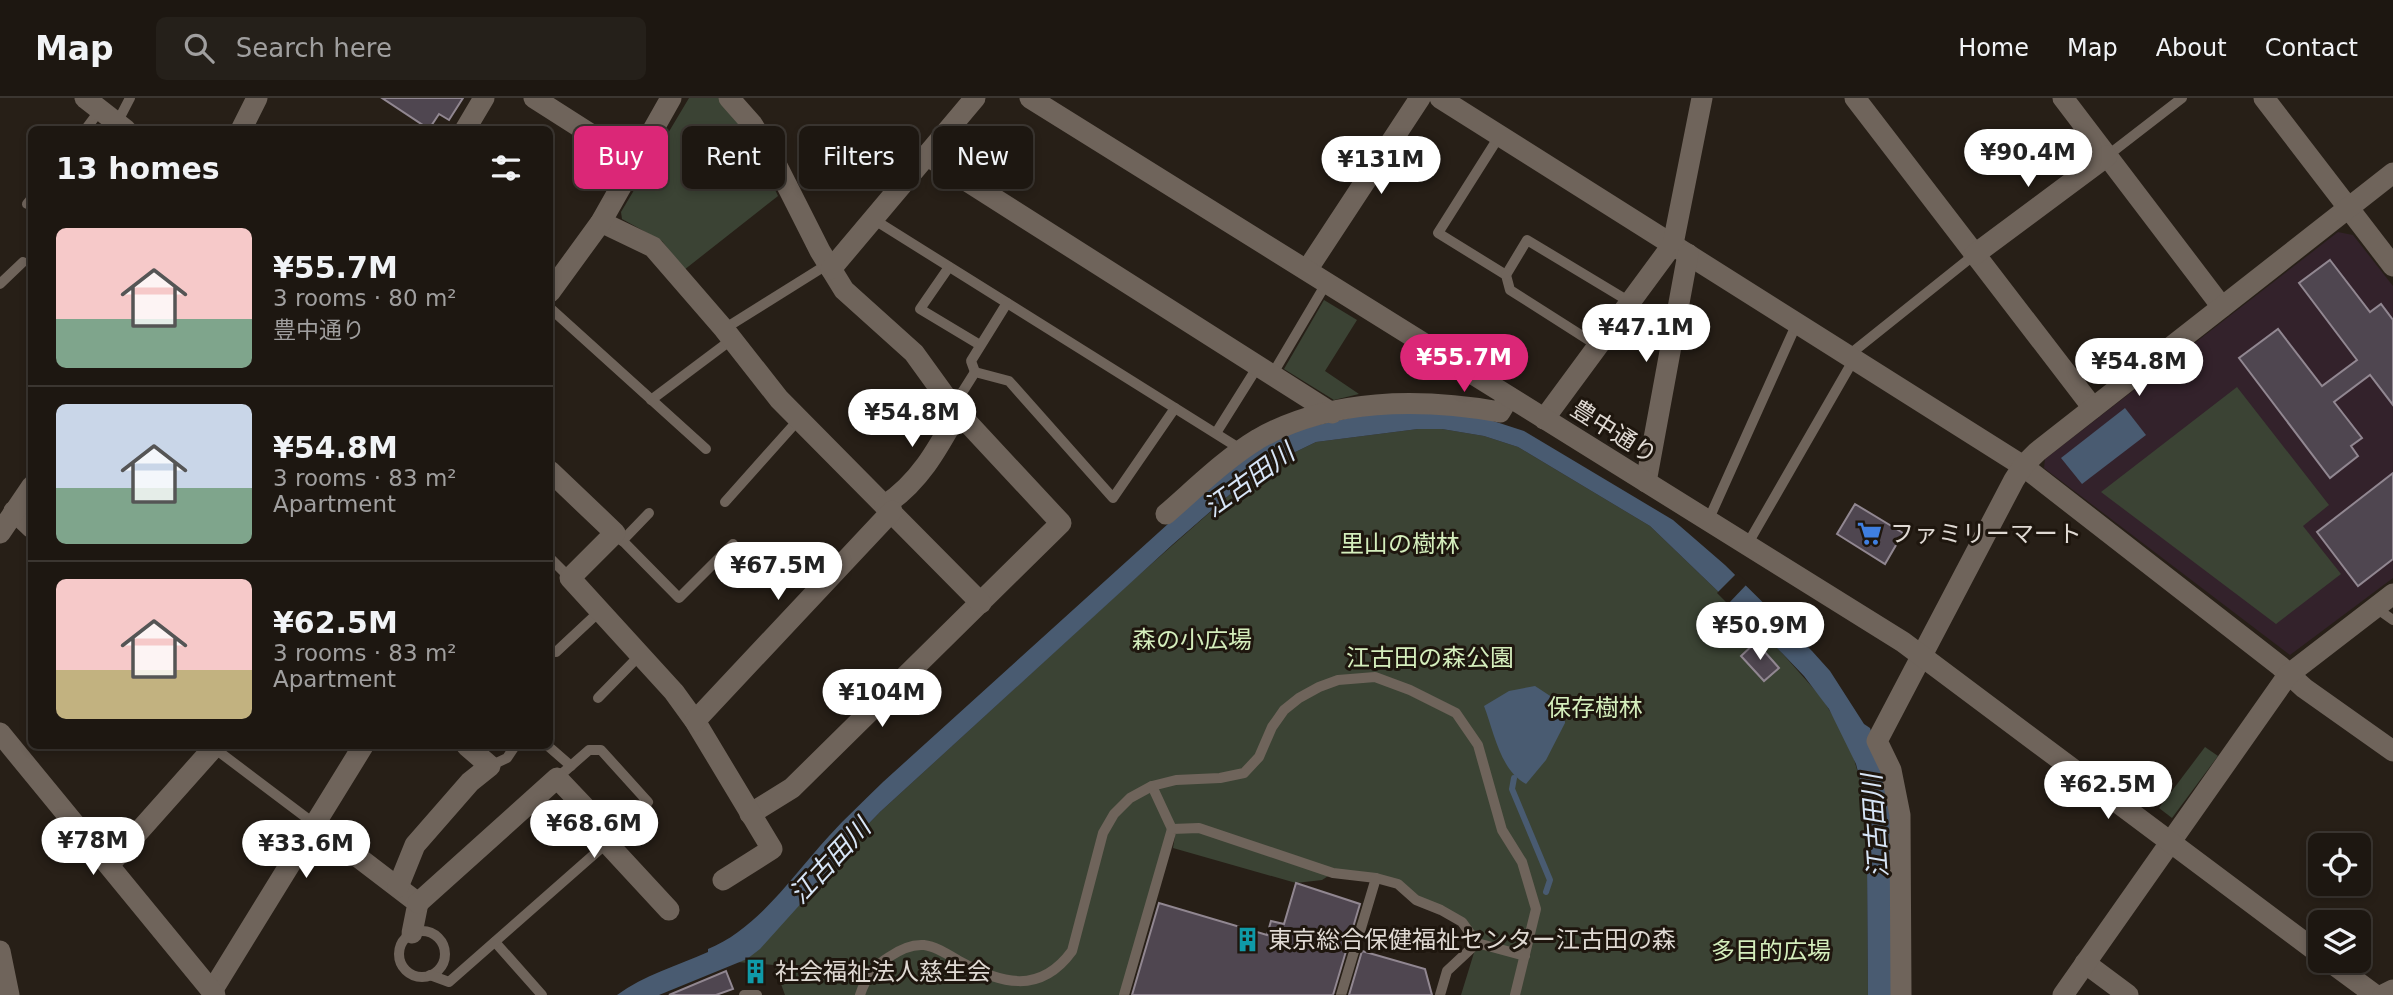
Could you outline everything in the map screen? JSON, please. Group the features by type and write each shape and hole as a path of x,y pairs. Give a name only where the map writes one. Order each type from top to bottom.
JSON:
{"street":[{"path":"243,126 257,98"},
{"path":"467,126 484,98"},
{"path":"534,98 578,126"},
{"path":"656,126 671,98"},
{"path":"729,98 752,124 770,152 844,290 914,353 956,410 1061,523 792,788 750,814"},
{"path":"830,266 975,98"},
{"name":"豊中通り","path":"1030,98 1921,654 2308,945"},
{"path":"1307,271 1420,98"},
{"path":"1440,98 2023,466 2280,666 2288,675 2393,751"},
{"path":"1646,482 1702,98"},
{"path":"1855,98 2093,408"},
{"path":"2063,98 2222,307"},
{"path":"2264,98 2393,266"},
{"path":"926,155 1332,413"},
{"path":"1974,255 2107,156"},
{"path":"1901,995 1900,815 1891,770 1877,741 2023,466 2037,452 2393,173"},
{"path":"553,288 601,222 621,189"},
{"path":"601,222 653,247 779,399 981,603"},
{"path":"1544,419 1630,302 1681,249"},
{"path":"1166,514 1242,450 1275,431 1356,407 1405,403 1443,404 1500,412 1508,397"},
{"path":"695,721 923,471 956,410"},
{"path":"553,474 618,537 570,578 695,721 772,849 723,880"},
{"path":"0,533 28,492"},
{"path":"14,512 28,524"},
{"path":"2063,995 2288,675 2387,607"},
{"path":"0,733 213,993 361,749"},
{"path":"109,864 210,749"},
{"path":"398,887 415,845 470,782 490,766 470,749"},
{"path":"412,933 418,903 564,772 610,840 668,910"},
{"path":"316,825 418,903"},
{"path":"0,951 9,995"},
{"path":"2085,964 2128,995"},
{"path":"2345,973 2375,995"},
{"path":"2383,995 2393,990"}],"lane":[{"path":"91,126 130,98"},
{"path":"2107,156 2182,98"},
{"path":"1500,135 1438,233 1506,275 1510,290 1598,346"},
{"path":"873,219 1242,450"},
{"path":"1506,275 1527,240 1630,302"},
{"path":"1747,545 1852,357 1974,255"},
{"path":"0,284 23,262"},
{"path":"651,400 728,335 830,266"},
{"path":"950,267 920,309 980,345"},
{"path":"1216,433 1265,370 1327,282"},
{"path":"956,410 975,372 971,361 1007,303"},
{"path":"553,311 706,449"},
{"path":"1708,521 1797,323"},
{"path":"975,372 1009,381 1113,498 1175,408"},
{"path":"726,502 800,418"},
{"path":"649,513 618,537 679,598 733,544"},
{"path":"553,561 570,578"},
{"path":"556,652 600,611"},
{"path":"598,698 640,655"},
{"path":"860,995 873,970 885,959 910,946 926,945 983,974 1014,983 1030,982 1054,972 1063,965 1072,951 1103,833 1114,814 1130,798 1152,786 1176,780 1220,778 1244,773 1259,757 1272,727 1284,710 1298,698 1338,680 1375,677 1410,690 1456,713 1478,746 1502,830 1522,862 1536,909 1515,995"},
{"path":"217,749 316,825"},
{"path":"490,766 507,758 513,749"},
{"path":"430,975 449,982 610,840 648,802 601,750 589,750 564,772 550,749"},
{"path":"1124,995 1172,829 1152,786"},
{"path":"1172,829 1199,828 1333,873 1376,878 1398,884 1416,900 1462,922 1477,943 1525,956"},
{"path":"1341,995 1376,878"},
{"path":"426,931 439,938 443,945 444,959 437,972 430,975 415,976 403,966 399,951 401,944 412,933 426,931"},
{"path":"495,942 542,995"},
{"path":"1440,995 1447,971 1477,943"},
{"path":"744,995 757,995"}],"shaded area":[{"path":"2338,232 2353,235 2393,286 2393,578 2290,655 2044,468 2045,459"}],"green space":[{"path":"689,98 720,98 742,126 682,126 682,189 775,189 778,196 684,270 662,241 622,219 621,212 635,189 668,189 668,133"},
{"path":"1324,300 1357,320 1325,371 1359,394 1334,400 1284,369"},
{"path":"2237,387 2329,505 2303,526 2341,574 2276,624 2101,492"},
{"name":"江古田の森公園","path":"1418,429 1442,429 1484,436 1518,447 1650,526 1782,653 1822,698 1845,736 1863,791 1867,865 1868,995 1461,995 1477,943 1462,922 1398,884 1333,873 1322,880 1296,883 1173,848 1176,830 1124,995 785,995 774,965 737,962 747,959 880,812 1243,483 1316,442"},
{"path":"2205,747 2218,756 2172,818 2159,808"}],"water":[{"path":"2125,408 2146,435 2082,484 2061,458"},
{"name":"江古田川","path":"1417,410 1487,419 1524,431 1673,520 1725,565 1830,671 1864,724 1870,728 1891,791 1894,995 1868,995 1867,865 1863,791 1856,764 1829,709 1804,676 1650,526 1518,447 1484,436 1442,429 1418,429 1316,442 1243,483 880,812 850,843 814,889 760,949 747,959 659,995 617,995 649,976 708,952 708,949 743,928 774,899 835,829 883,782 1232,466 1290,431 1372,413"},
{"path":"1535,686 1564,705 1565,723 1546,760 1526,784 1517,778 1504,760 1484,706 1509,691"}],"pier":[{"path":"1737,573 1748,583 1728,604 1717,593"}],"building":[{"path":"382,98 463,98 449,120 439,114 431,126 424,126"},
{"path":"2330,260 2370,312 2381,304 2393,320 2393,405 2370,375 2334,402 2362,438 2351,446 2358,456 2330,478 2239,358 2278,329 2322,386 2357,360 2299,283"},
{"path":"2393,473 2393,559 2358,586 2317,532"},
{"name":"ファミリーマート","path":"1855,504 1903,533 1885,564 1837,534"},
{"path":"1756,642 1779,668 1764,681 1741,656"},
{"name":"東京総合保健福祉センター江古田の森","path":"1296,883 1360,904 1333,995 1132,995 1159,903 1267,935 1271,921 1284,924"},
{"name":"東京総合保健福祉センター江古田の森","path":"1362,951 1425,969 1432,995 1349,995"},
{"path":"726,971 733,989 716,995 669,995"}],"waterway":[{"path":"1514,778 1512,789 1550,880 1546,892"}],"place":[{"name":"ファミリーマート","path":"1870,534"},
{"name":"東京総合保健福祉センター江古田の森","path":"1248,940"},
{"name":"社会福祉法人慈生会","path":"755,972"}],"park label":[{"name":"里山の樹林","path":"1400,544"},
{"name":"森の小広場","path":"1192,640"},
{"name":"保存樹林","path":"1595,708"},
{"name":"多目的広場","path":"1771,951"}]}
